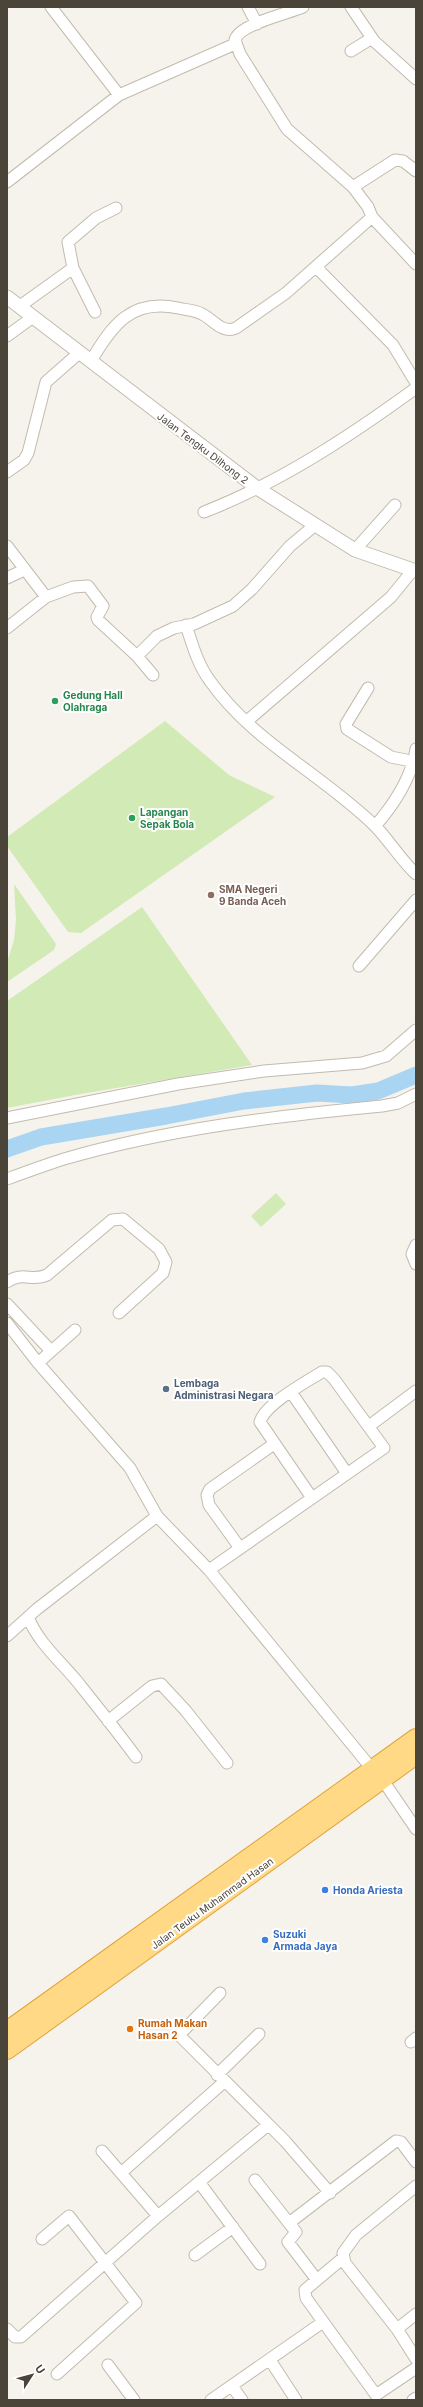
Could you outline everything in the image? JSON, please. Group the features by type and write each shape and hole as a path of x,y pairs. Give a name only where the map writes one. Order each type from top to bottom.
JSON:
{"highway":[{"name":"Jalan Teuku Muhammad Hasan","path":"7,2050 46,2013 334,1806 377,1774 416,1738"},
{"name":"Jalan Teuku Muhammad Hasan","path":"377,1774 416,1755"},
{"name":"Jalan Teuku Muhammad Hasan","path":"7,2031 46,2013"}],"street":[{"path":"51,7 119,95"},
{"path":"248,7 257,24"},
{"path":"303,7 239,32 235,38 235,44 287,129 354,187 368,207 372,217 416,264"},
{"path":"351,7 372,38 416,79"},
{"path":"351,52 372,38"},
{"path":"7,182 119,95 235,44"},
{"path":"354,187 395,160 403,161 416,172"},
{"path":"95,312 73,268 68,242 96,218 116,208"},
{"path":"90,361 101,343 114,327 133,310 166,305 199,312 223,329 233,330 286,294 372,217"},
{"path":"316,267 394,345 416,383"},
{"path":"20,306 73,268"},
{"name":"Jalan Tengku Dilhong 2","path":"7,296 257,488 314,526 355,550 415,570"},
{"path":"7,336 33,317"},
{"path":"7,472 24,460 28,453 47,381 80,353"},
{"path":"204,512 257,488 328,450 416,388"},
{"path":"355,550 395,505"},
{"path":"137,656 157,636 203,620 233,606 252,588 290,546 314,526"},
{"path":"7,546 46,597"},
{"path":"7,578 24,570"},
{"path":"246,722 391,597 415,570"},
{"path":"7,628 46,597 73,587 88,586 103,606 97,617 98,620 137,656 153,676"},
{"path":"186,625 200,664 210,681 246,722 375,826 394,852 416,874"},
{"path":"368,688 346,724 347,729 391,758 415,762"},
{"path":"375,826 395,800 415,762 416,750"},
{"path":"360,966 398,919 416,900"},
{"path":"7,1118 178,1084 264,1071 362,1063 386,1056 416,1030"},
{"path":"7,1179 64,1159 138,1142 229,1125 382,1106 398,1103 416,1094"},
{"path":"7,1282 19,1276 37,1278 46,1275 112,1220 123,1219 159,1249 166,1262 163,1273 119,1313"},
{"path":"416,1245 412,1254 416,1264"},
{"path":"7,1304 51,1351"},
{"path":"7,1323 38,1363 130,1468 157,1516 209,1570 377,1774 416,1830"},
{"path":"38,1363 76,1330"},
{"path":"209,1570 312,1498 346,1472 384,1448 334,1379 326,1372 322,1372 291,1392 261,1417 261,1426 312,1498"},
{"path":"291,1392 346,1472"},
{"path":"368,1426 416,1392"},
{"path":"240,1548 209,1505 207,1495 210,1489 274,1444"},
{"path":"8,1633 157,1516"},
{"path":"28,1617 31,1626 50,1651 108,1721 136,1758"},
{"path":"108,1721 152,1686 161,1684 186,1711 227,1763"},
{"path":"220,1993 179,2034 268,2125 330,2193"},
{"path":"121,2173 221,2078 259,2034"},
{"path":"7,2329 15,2337 21,2338 158,2216 268,2125"},
{"path":"289,2224 398,2140 416,2162"},
{"path":"102,2151 158,2216"},
{"path":"255,2180 296,2233 288,2242 317,2280"},
{"path":"199,2182 260,2264"},
{"path":"416,2186 356,2235 345,2249 343,2258 304,2292 323,2322 376,2395 416,2368"},
{"path":"42,2239 69,2216 136,2303 57,2374"},
{"path":"195,2255 233,2226"},
{"path":"343,2258 397,2329 416,2359"},
{"path":"397,2329 416,2314"},
{"path":"211,2400 323,2322"},
{"path":"270,2360 296,2400"},
{"path":"108,2365 134,2400"},
{"path":"232,2386 242,2400"}],"green space":[{"name":"Lapangan Sepak Bola","path":"165,721 229,775 275,797 81,933 68,932 7,846 7,837"},
{"path":"14,884 56,944 54,950 7,982 7,963 14,940 16,920"},
{"path":"142,907 252,1065 7,1108 7,1001"},
{"path":"276,1193 286,1204 261,1227 251,1216"}],"waterway":[{"path":"7,1149 41,1137 244,1101 317,1093 352,1095 378,1091 416,1075"}],"place":[{"name":"Gedung Hall Olahraga","path":"55,701"},
{"name":"Lapangan Sepak Bola","path":"132,818"},
{"name":"SMA Negeri 9 Banda Aceh","path":"211,895"},
{"name":"Lembaga Administrasi Negara","path":"166,1389"},
{"name":"Honda Ariesta","path":"325,1890"},
{"name":"Suzuki Armada Jaya","path":"265,1940"},
{"name":"Rumah Makan Hasan 2","path":"130,2029"}]}
